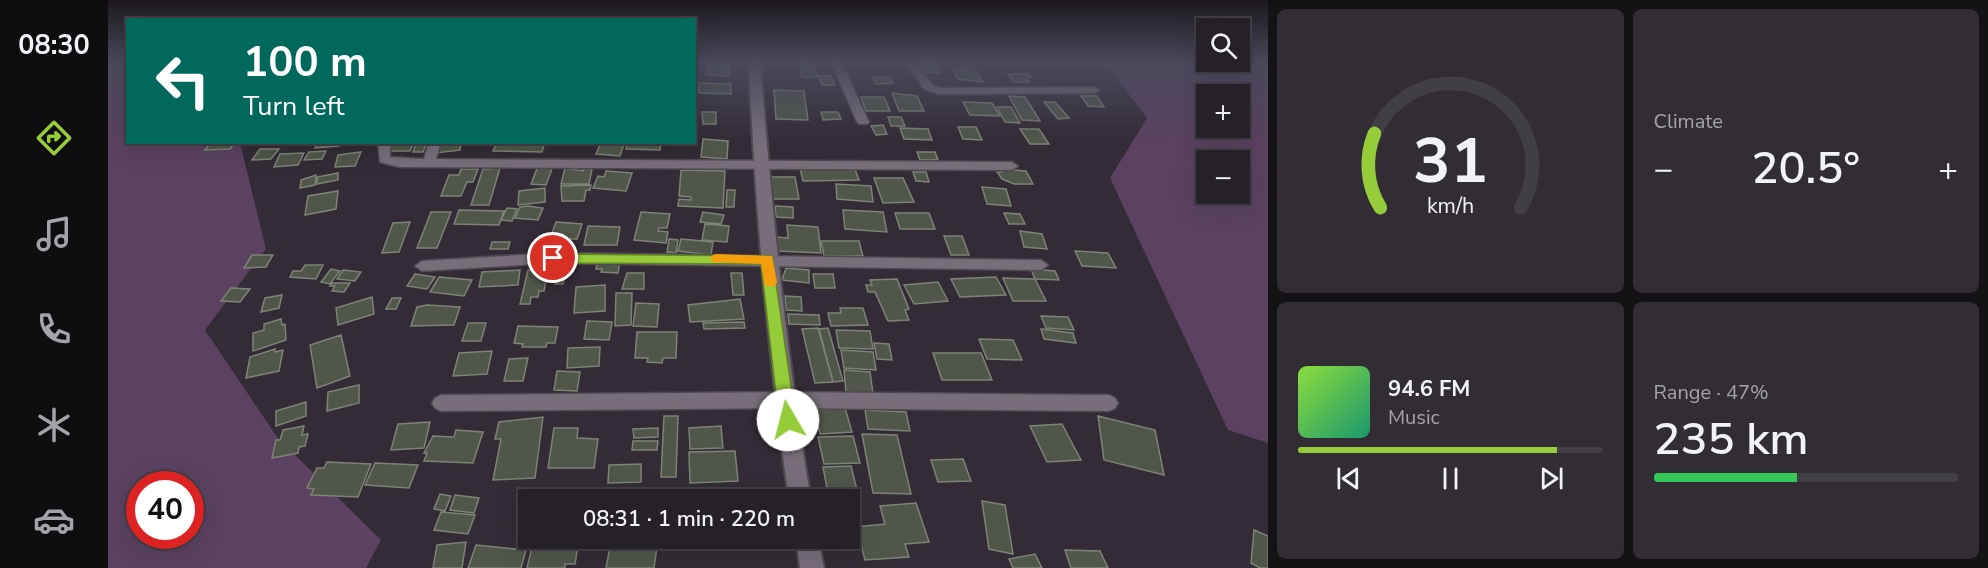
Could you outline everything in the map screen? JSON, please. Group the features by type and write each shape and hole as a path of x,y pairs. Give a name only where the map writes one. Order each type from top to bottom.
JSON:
{"street":[{"path":"756,89 768,259 784,400 798,489"},
{"path":"848,89 863,122"},
{"path":"932,89 939,91 1094,90"},
{"path":"384,144 384,159 399,163 1012,166"},
{"path":"429,162 434,144"},
{"path":"422,266 553,258 768,259 1041,265"},
{"path":"441,403 784,400 1109,402"},
{"path":"809,549 812,568"}],"shaded area":[{"path":"108,89 126,89 126,144 240,144 266,249 205,330 277,437 381,540 366,568 108,568"},
{"path":"1124,89 1196,89 1196,138 1250,138 1250,89 1268,89 1268,443 1228,430 1110,178 1147,118"}],"building":[{"path":"699,89 731,89 731,94 699,93"},
{"path":"774,90 804,91 808,120 776,119"},
{"path":"892,93 917,96 924,111 899,111"},
{"path":"1009,96 1025,97 1040,121 1022,120"},
{"path":"1081,96 1097,96 1104,107 1088,106"},
{"path":"861,97 884,97 890,111 866,111"},
{"path":"963,102 992,103 1000,116 970,115"},
{"path":"1044,102 1055,102 1069,118 1058,119"},
{"path":"997,107 1011,107 1020,123 1005,122"},
{"path":"702,112 716,112 716,124 703,124"},
{"path":"821,112 838,112 841,119 823,120"},
{"path":"888,117 901,117 905,126 891,126"},
{"path":"883,125 887,134 876,135 871,126"},
{"path":"958,127 976,127 982,140 963,139"},
{"path":"900,128 928,129 932,140 904,139"},
{"path":"1020,129 1039,129 1049,144 1030,144"},
{"path":"703,139 728,141 727,159 701,157"},
{"path":"210,144 234,144 230,149 205,150"},
{"path":"317,144 340,144 339,146 315,148"},
{"path":"392,144 413,144 410,151 388,151"},
{"path":"416,144 426,144 423,152 413,152"},
{"path":"438,144 461,144 460,150 436,153"},
{"path":"496,144 544,144 542,152 493,151"},
{"path":"600,144 624,144 620,156 596,154"},
{"path":"627,144 661,144 660,150 626,149"},
{"path":"260,149 279,149 271,159 252,160"},
{"path":"326,151 322,159 304,160 309,152"},
{"path":"361,152 355,166 335,167 338,155"},
{"path":"917,152 935,152 938,160 920,160"},
{"path":"304,153 298,165 274,167 280,154"},
{"path":"538,166 553,166 546,185 531,184"},
{"path":"854,167 859,180 803,181 800,168"},
{"path":"500,168 489,205 471,205 483,169"},
{"path":"565,168 583,171 584,168 592,169 589,184 561,184"},
{"path":"461,169 478,169 473,182 467,182 461,196 441,196 449,175 459,175"},
{"path":"1001,169 1026,171 1033,184 1014,184 1002,179 997,172 1002,172"},
{"path":"681,170 725,171 723,208 678,206 679,199 691,200 691,197 679,196"},
{"path":"606,171 632,173 626,191 593,188 598,176 604,177"},
{"path":"913,172 926,172 929,182 916,181"},
{"path":"338,173 338,180 317,184 317,177"},
{"path":"316,175 315,185 300,188 301,180"},
{"path":"770,177 795,177 799,199 773,199"},
{"path":"874,178 903,178 914,202 883,203"},
{"path":"836,184 871,186 873,202 837,199"},
{"path":"591,185 590,190 586,190 584,201 562,201 561,186"},
{"path":"982,187 1006,189 1011,206 987,204"},
{"path":"545,188 545,202 518,205 519,191"},
{"path":"727,190 735,190 734,207 726,207"},
{"path":"338,191 336,209 305,215 308,196"},
{"path":"775,206 793,207 793,218 776,217"},
{"path":"520,207 543,208 538,220 515,218"},
{"path":"507,208 517,209 512,221 501,220"},
{"path":"459,210 504,211 499,225 454,224"},
{"path":"843,210 883,212 887,232 845,229"},
{"path":"431,212 451,212 437,248 417,248"},
{"path":"641,212 670,214 667,228 659,228 658,231 668,232 666,243 634,240"},
{"path":"703,212 724,215 721,224 700,222"},
{"path":"895,213 929,213 935,229 900,229"},
{"path":"1004,213 1020,214 1025,224 1009,224"},
{"path":"410,222 399,252 382,253 393,223"},
{"path":"556,222 582,224 577,239 569,239 568,243 549,241"},
{"path":"705,224 729,226 727,242 702,240"},
{"path":"787,225 818,227 821,253 777,251 776,237 788,238"},
{"path":"588,226 620,227 617,245 584,245"},
{"path":"1020,231 1042,234 1047,249 1024,247"},
{"path":"944,236 962,236 969,255 951,255"},
{"path":"669,239 678,240 676,253 667,252"},
{"path":"681,239 713,242 711,255 678,251"},
{"path":"821,241 859,241 863,256 824,256"},
{"path":"492,242 510,242 508,249 490,249"},
{"path":"1075,251 1108,253 1116,268 1082,266"},
{"path":"252,255 273,255 266,267 244,268"},
{"path":"598,261 620,261 618,273 601,272 602,269 596,269"},
{"path":"305,265 323,265 316,279 290,277 293,271 301,271"},
{"path":"786,268 809,270 809,283 782,280"},
{"path":"331,269 340,271 330,284 321,282"},
{"path":"1031,269 1055,271 1059,280 1035,279"},
{"path":"343,270 361,272 355,281 337,279"},
{"path":"520,270 518,285 479,287 482,272"},
{"path":"528,270 548,270 544,291 539,291 538,297 531,297 530,304 520,304"},
{"path":"559,270 567,271 563,284 555,284"},
{"path":"627,273 644,273 644,289 622,289"},
{"path":"731,273 742,273 744,295 733,295"},
{"path":"415,274 435,277 427,289 407,286"},
{"path":"813,274 833,274 835,288 815,288"},
{"path":"439,277 472,280 464,296 430,292"},
{"path":"996,277 1006,295 960,297 951,279"},
{"path":"1003,278 1035,279 1046,301 1013,301"},
{"path":"897,279 909,309 905,310 909,320 888,321 875,292 868,292 866,285 872,285 870,280"},
{"path":"938,282 948,301 914,304 904,285"},
{"path":"332,283 350,283 344,292 332,291 335,286 330,286"},
{"path":"605,285 605,311 574,313 576,287"},
{"path":"231,288 250,289 240,302 221,301"},
{"path":"616,293 632,293 631,325 615,326"},
{"path":"282,295 279,308 261,312 265,298"},
{"path":"785,296 801,297 802,311 786,310"},
{"path":"372,297 374,314 338,325 336,308"},
{"path":"392,298 401,298 396,309 386,309"},
{"path":"740,299 744,319 690,322 688,305"},
{"path":"636,303 659,304 657,327 633,326"},
{"path":"427,305 460,307 454,325 411,326 417,307"},
{"path":"840,308 863,308 868,325 831,326 828,313 841,313"},
{"path":"788,314 819,315 820,325 789,324"},
{"path":"1041,316 1068,317 1074,330 1046,328"},
{"path":"281,319 282,325 285,324 286,340 253,351 253,333 264,330 264,324"},
{"path":"587,321 612,322 609,340 584,339"},
{"path":"744,322 745,328 704,329 703,323"},
{"path":"468,323 486,323 481,341 462,341"},
{"path":"518,326 558,327 555,343 547,343 546,347 522,347 523,344 514,343"},
{"path":"818,328 833,382 815,383 802,329"},
{"path":"828,328 843,381 833,382 819,329"},
{"path":"1041,329 1073,333 1076,343 1044,339"},
{"path":"836,330 870,331 873,349 839,348"},
{"path":"637,332 677,332 676,358 663,358 662,363 647,362 648,358 635,358"},
{"path":"341,335 350,376 317,388 310,345"},
{"path":"979,339 1013,340 1022,360 987,359"},
{"path":"874,343 889,344 892,360 877,359"},
{"path":"600,347 599,366 567,368 568,348"},
{"path":"275,349 275,352 283,350 279,371 246,378 250,357"},
{"path":"841,350 873,352 876,370 844,368"},
{"path":"492,351 487,374 453,376 459,353"},
{"path":"933,353 981,353 992,380 942,380"},
{"path":"528,358 523,381 504,381 509,359"},
{"path":"844,370 870,372 873,394 846,392"},
{"path":"557,371 580,372 577,391 554,390"},
{"path":"359,385 359,403 327,411 328,392"},
{"path":"306,402 306,416 276,426 276,411"},
{"path":"845,408 852,432 820,434 814,410"},
{"path":"865,410 906,412 910,431 868,429"},
{"path":"664,416 678,416 676,477 661,477"},
{"path":"1098,416 1155,430 1164,475 1104,460"},
{"path":"543,417 535,478 493,480 501,439 495,439 499,422"},
{"path":"430,422 424,448 391,450 398,424"},
{"path":"1062,424 1081,460 1047,462 1030,426"},
{"path":"304,426 302,435 308,434 305,446 299,447 298,453 272,458 276,440 280,440 283,430"},
{"path":"721,426 723,448 690,449 689,428"},
{"path":"554,428 578,428 577,438 598,439 594,468 548,468"},
{"path":"658,428 658,437 634,438 633,429"},
{"path":"456,430 483,432 473,463 424,461 427,453 424,453 433,436 454,437"},
{"path":"862,434 897,435 911,494 873,493"},
{"path":"853,436 860,463 824,464 818,437"},
{"path":"633,441 658,441 657,450 632,450"},
{"path":"735,451 738,481 690,483 689,452"},
{"path":"963,459 971,481 938,482 931,460"},
{"path":"327,462 371,464 358,497 311,495 314,489 307,488 317,468 324,468"},
{"path":"375,463 418,465 409,488 365,485"},
{"path":"641,464 641,482 608,483 609,465"},
{"path":"851,466 857,489 827,489 823,467"},
{"path":"440,494 451,496 445,511 434,509"},
{"path":"455,495 479,498 474,513 450,510"},
{"path":"982,501 1005,505 1013,554 989,549"},
{"path":"916,503 929,542 905,544 909,557 865,560 860,542 860,527 885,524 880,506"},
{"path":"441,512 475,515 468,534 434,530"},
{"path":"1254,530 1268,536 1268,568 1260,568 1251,563"},
{"path":"466,542 462,568 433,568 437,545"},
{"path":"476,545 526,550 521,568 468,568"},
{"path":"532,549 578,549 575,564 565,564 565,568 527,568"},
{"path":"610,549 657,549 654,568 606,568"},
{"path":"1065,550 1100,551 1108,568 1071,568"},
{"path":"1035,554 1042,568 1013,568 1009,559"}],"slow traffic":[{"path":"716,259 768,259 770,282"}],"route":[{"path":"553,258 768,259 788,420"}]}
